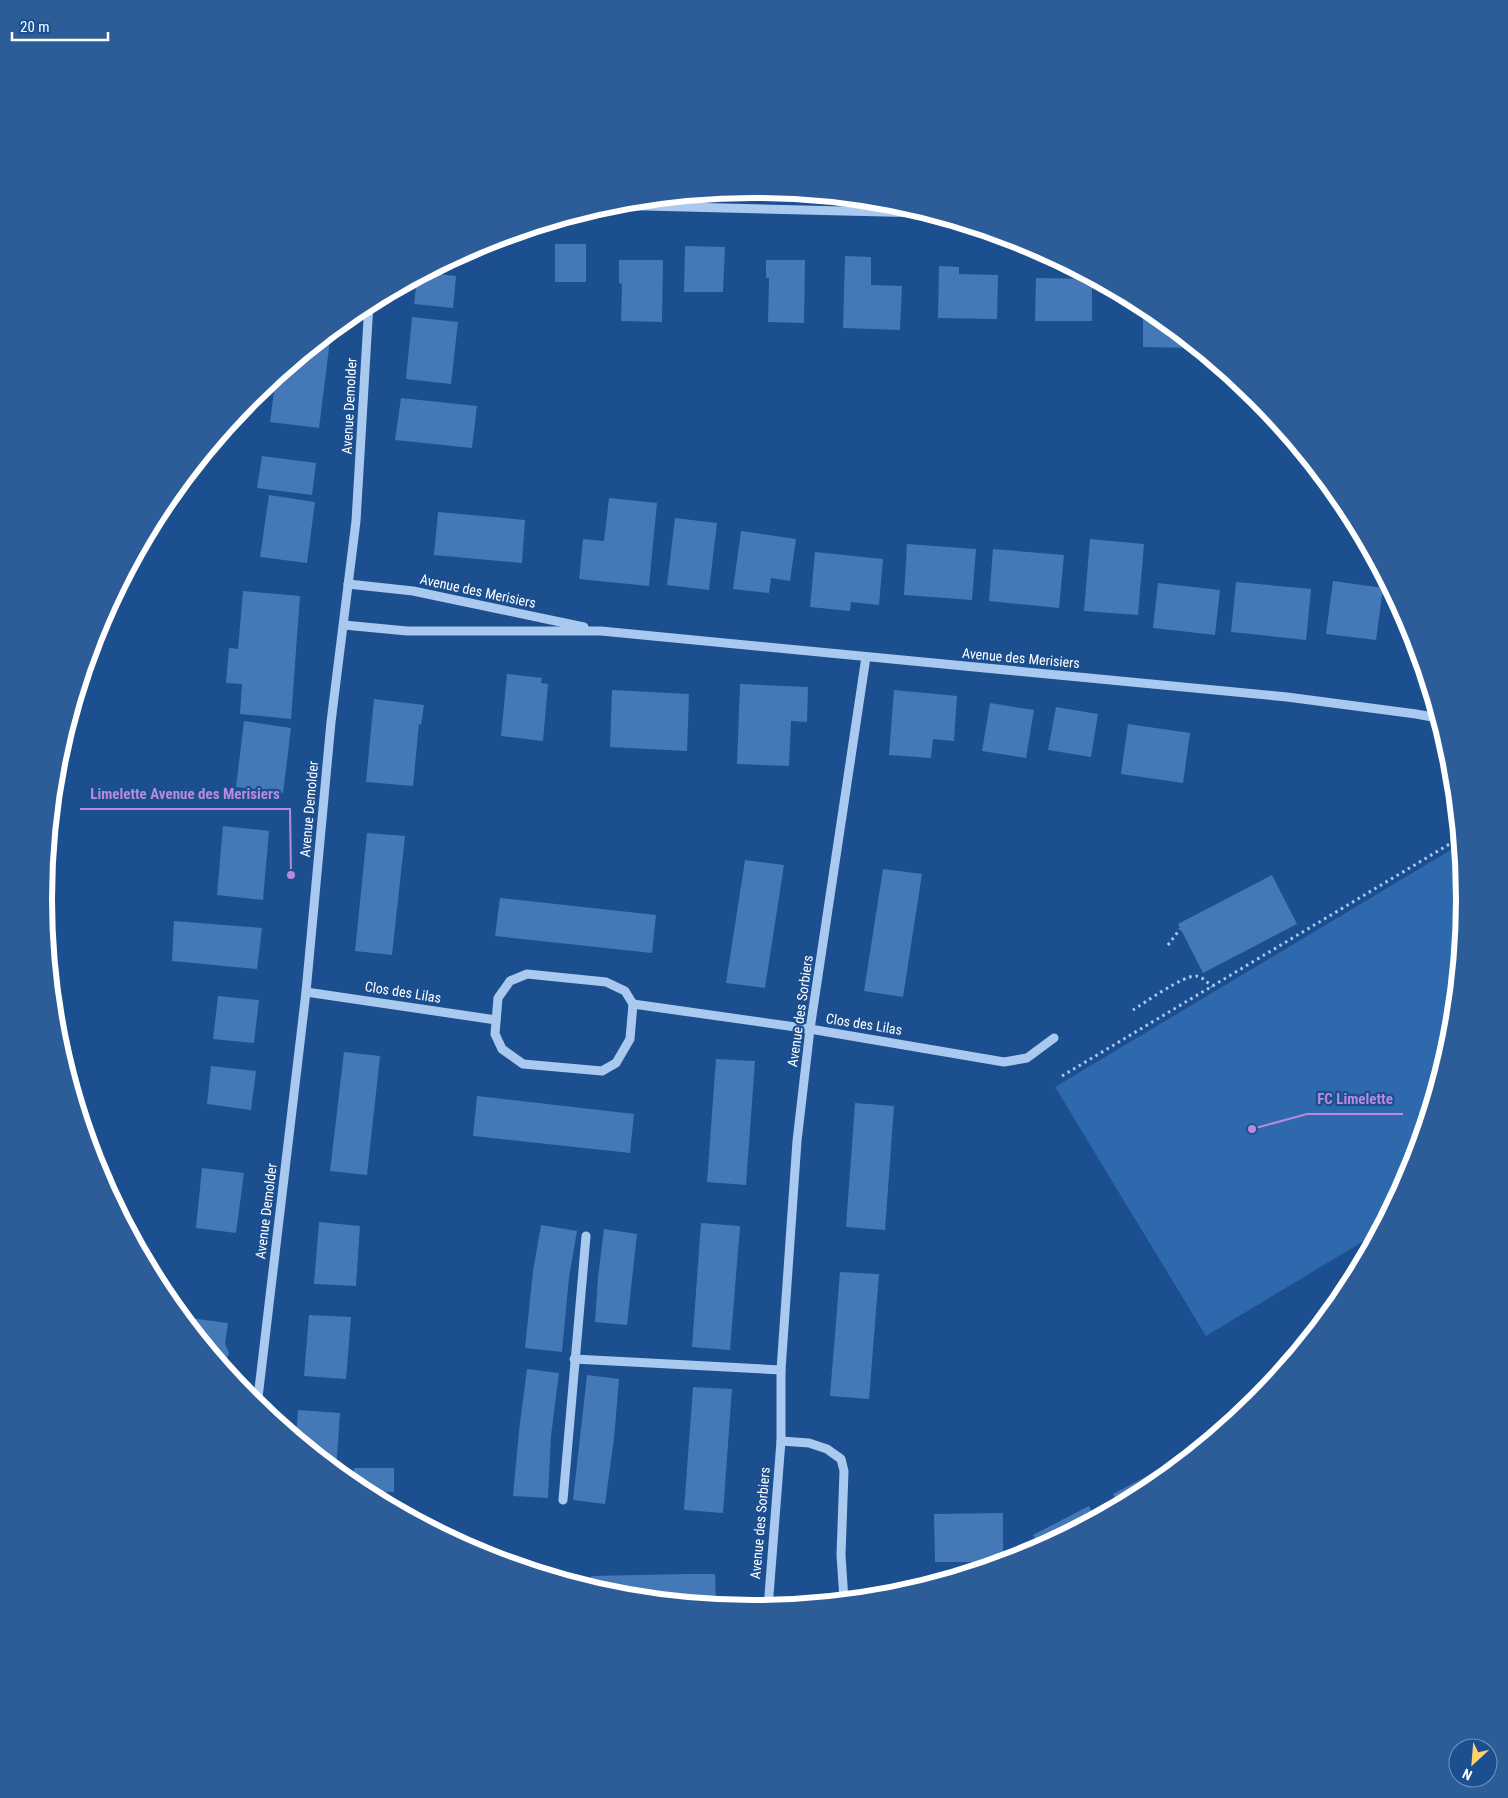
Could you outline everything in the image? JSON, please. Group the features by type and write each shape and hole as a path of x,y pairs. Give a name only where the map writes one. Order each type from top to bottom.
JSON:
{"street":[{"path":"644,207 897,212"},
{"name":"Avenue Demolder","path":"258,1395 306,992 331,722 344,625 359,473 368,313"},
{"name":"Avenue des Merisiers","path":"348,584 413,591 601,631"},
{"name":"Avenue des Merisiers","path":"344,625 407,631 601,631 1287,697 1432,717"},
{"name":"Avenue des Sorbiers","path":"769,1600 781,1441 781,1370 797,1141 810,1030 866,657"},
{"path":"527,974 606,982 625,991 632,1004 630,1040 616,1063 602,1071 523,1064 502,1050 495,1034 496,1020 498,998 510,981 527,974"},
{"name":"Clos des Lilas","path":"306,992 496,1020"},
{"name":"Clos des Lilas","path":"632,1004 810,1030 1004,1062 1027,1058 1054,1038"},
{"path":"563,1500 586,1236"},
{"path":"574,1359 781,1370"},
{"path":"781,1441 809,1443 827,1448 841,1459 844,1470 841,1553 844,1594"}],"path":[{"path":"1062,1076 1453,842"},
{"path":"1168,945 1180,929"},
{"path":"1133,1010 1177,983 1194,976 1203,979 1212,987"}],"shaded area":[{"path":"1453,848 1456,899 1454,945 1442,1036 1432,1081 1418,1124 1402,1167 1383,1209 1368,1238 1206,1336 1055,1087"}],"building":[{"path":"555,244 586,244 586,282 555,282"},
{"path":"685,246 725,247 723,292 684,292"},
{"path":"845,256 871,257 871,285 902,286 900,330 843,328"},
{"path":"619,260 663,260 662,322 621,321 622,284 619,283"},
{"path":"766,260 805,260 804,323 768,322 769,278 766,278"},
{"path":"939,266 959,267 959,274 998,275 997,319 938,318"},
{"path":"436,274 456,276 453,308 414,304 416,284"},
{"path":"1036,278 1081,279 1092,284 1092,321 1035,321"},
{"path":"1143,315 1188,348 1143,347"},
{"path":"412,317 458,322 451,384 406,379"},
{"path":"330,340 319,428 270,422 275,387"},
{"path":"401,398 477,406 472,448 395,440"},
{"path":"262,456 316,463 312,495 257,488"},
{"path":"269,495 315,502 307,563 260,557"},
{"path":"609,498 657,503 649,586 579,579 583,539 604,541"},
{"path":"438,512 525,520 522,563 434,555"},
{"path":"675,518 717,523 709,590 667,585"},
{"path":"741,531 796,539 790,581 771,578 769,593 733,589"},
{"path":"1090,539 1144,544 1138,615 1084,611"},
{"path":"907,544 976,549 972,600 904,595"},
{"path":"993,549 1064,555 1059,608 989,601"},
{"path":"815,552 883,559 879,605 851,602 850,611 810,607"},
{"path":"1333,581 1382,588 1376,640 1326,634"},
{"path":"1236,582 1311,589 1306,640 1231,632"},
{"path":"1158,583 1220,590 1215,635 1153,628"},
{"path":"243,591 300,596 291,719 240,714 242,684 226,683 229,648 238,649"},
{"path":"507,674 542,678 541,683 548,684 543,741 501,736"},
{"path":"740,684 808,687 807,722 791,721 789,766 737,764"},
{"path":"612,690 689,694 687,751 610,747"},
{"path":"894,690 957,696 954,741 933,739 931,758 889,755"},
{"path":"374,699 424,705 421,725 419,724 413,786 366,782"},
{"path":"990,703 1034,710 1026,758 982,751"},
{"path":"1056,707 1098,714 1091,757 1048,750"},
{"path":"244,721 291,728 283,793 236,787"},
{"path":"1128,724 1190,733 1183,783 1121,774"},
{"path":"223,826 269,831 263,900 217,895"},
{"path":"367,833 405,836 392,955 355,951"},
{"path":"745,860 784,865 765,988 726,983"},
{"path":"883,869 922,874 903,997 864,991"},
{"path":"1272,875 1297,924 1203,973 1178,924"},
{"path":"500,898 656,915 652,953 495,936"},
{"path":"174,921 262,928 257,969 172,961"},
{"path":"218,996 259,1000 254,1043 213,1039"},
{"path":"344,1052 380,1056 367,1175 330,1171"},
{"path":"716,1059 755,1061 746,1185 707,1182"},
{"path":"211,1066 256,1071 251,1110 207,1104"},
{"path":"477,1096 634,1114 630,1153 473,1136"},
{"path":"855,1103 894,1106 885,1230 846,1227"},
{"path":"202,1168 244,1173 236,1233 196,1228"},
{"path":"319,1222 360,1226 356,1286 314,1284"},
{"path":"701,1223 740,1226 730,1350 692,1347"},
{"path":"541,1225 577,1231 569,1277 562,1352 525,1348 533,1271"},
{"path":"604,1229 637,1234 627,1325 595,1322"},
{"path":"840,1272 879,1274 869,1399 830,1396"},
{"path":"309,1315 351,1317 346,1379 304,1376"},
{"path":"192,1318 228,1323 225,1344 229,1353 226,1361"},
{"path":"527,1369 559,1373 551,1436 548,1498 513,1496"},
{"path":"587,1375 619,1379 614,1439 605,1504 573,1500"},
{"path":"693,1387 732,1389 723,1513 684,1510"},
{"path":"298,1410 340,1413 337,1463 327,1456 297,1431"},
{"path":"1170,1464 1116,1500 1113,1494"},
{"path":"354,1468 394,1468 394,1492 379,1492 354,1475"},
{"path":"1089,1506 1093,1513 1036,1541 1033,1535"},
{"path":"1003,1513 1003,1554 982,1562 935,1562 934,1514"},
{"path":"715,1574 716,1599 617,1587 591,1581 591,1576"}],"place":[{"name":"Limelette Avenue des Merisiers","path":"291,875"},
{"name":"FC Limelette","path":"1252,1129"}]}
